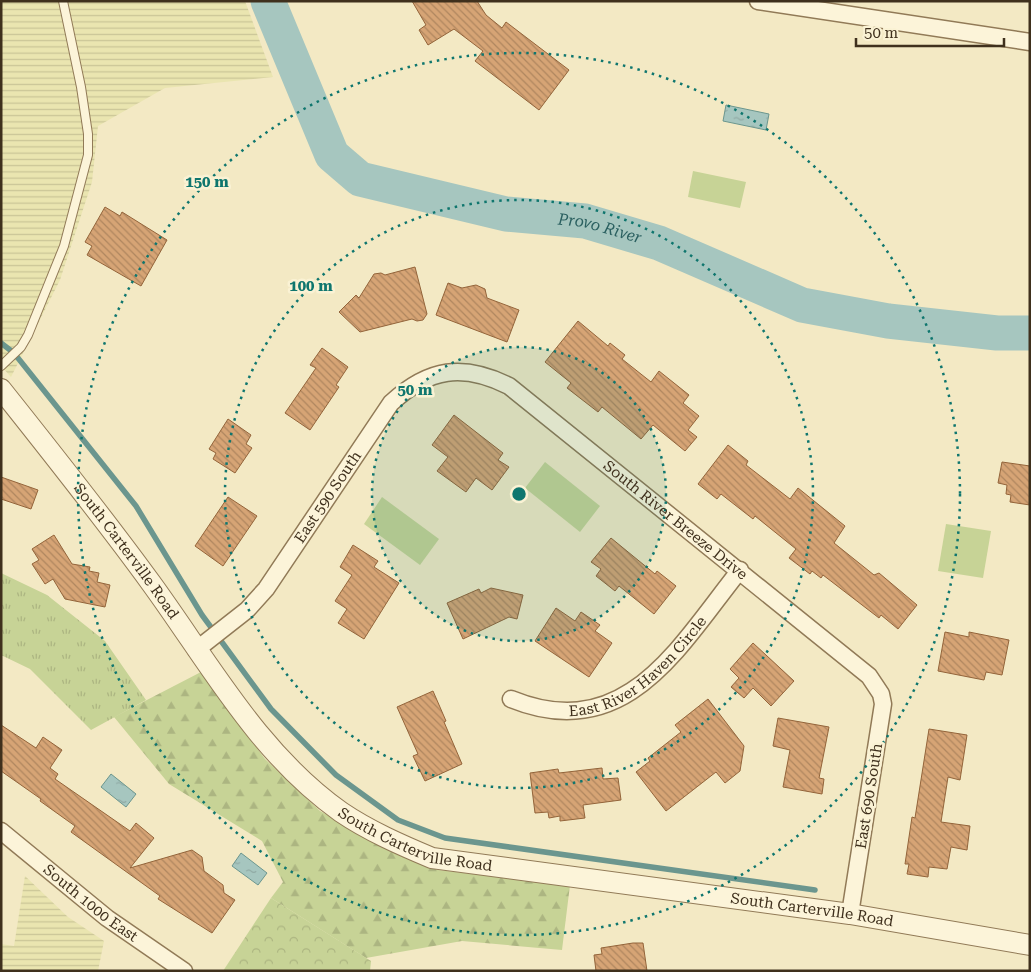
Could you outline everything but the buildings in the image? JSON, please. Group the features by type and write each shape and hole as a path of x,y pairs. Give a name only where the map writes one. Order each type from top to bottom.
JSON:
{"street":[{"path":"758,1 801,5 1030,42"},
{"name":"South River Breeze Drive","path":"472,372 489,376 509,386 740,570 872,680"},
{"name":"East 590 South","path":"196,650 247,610 266,589 391,403 408,388 426,378 442,373 472,372"},
{"name":"South Carterville Road","path":"1,389 61,462 152,584 239,710 276,754 307,785 342,812 378,834 432,858 850,914 1030,945"},
{"name":"East River Haven Circle","path":"511,699 532,708 569,712 597,707 621,698 638,688 659,671 740,570"},
{"name":"East 690 South","path":"850,914 883,704 872,680"},
{"name":"South 1000 East","path":"1,831 107,918 184,971"}],"lane":[{"path":"1,366 21,347 28,335 64,246 88,155 88,134 82,87 63,1"}],"shaded area":[{"path":"1,1 245,1 273,77 165,88 98,126 92,182 60,280 11,377 1,366"},
{"path":"25,876 68,917 104,941 98,971 1,971 1,944 14,946"}],"green space":[{"path":"693,171 746,182 740,208 688,197"},
{"path":"545,462 600,506 580,532 525,488"},
{"path":"382,497 439,539 420,565 364,524"},
{"path":"946,524 991,531 983,578 938,571"},
{"path":"1,573 47,595 105,641 146,700 91,730 30,669 1,655"},
{"path":"201,672 265,759 320,811 401,855 438,870 570,885 562,950 462,941 366,958 271,898 283,882 262,841 169,784 114,717"},
{"path":"271,898 371,961 370,971 223,971"}],"water":[{"path":"726,105 769,114 766,130 723,121"},
{"path":"111,774 136,794 126,807 101,787"},
{"path":"241,853 267,873 258,885 232,866"}],"waterway":[{"name":"Provo River","path":"268,1 332,155 360,179 506,214 585,221 659,243 802,305 888,321 997,333 1030,333"},
{"path":"1,343 14,353 136,506 202,615 271,709 336,775 398,820 445,838 815,890"}]}
